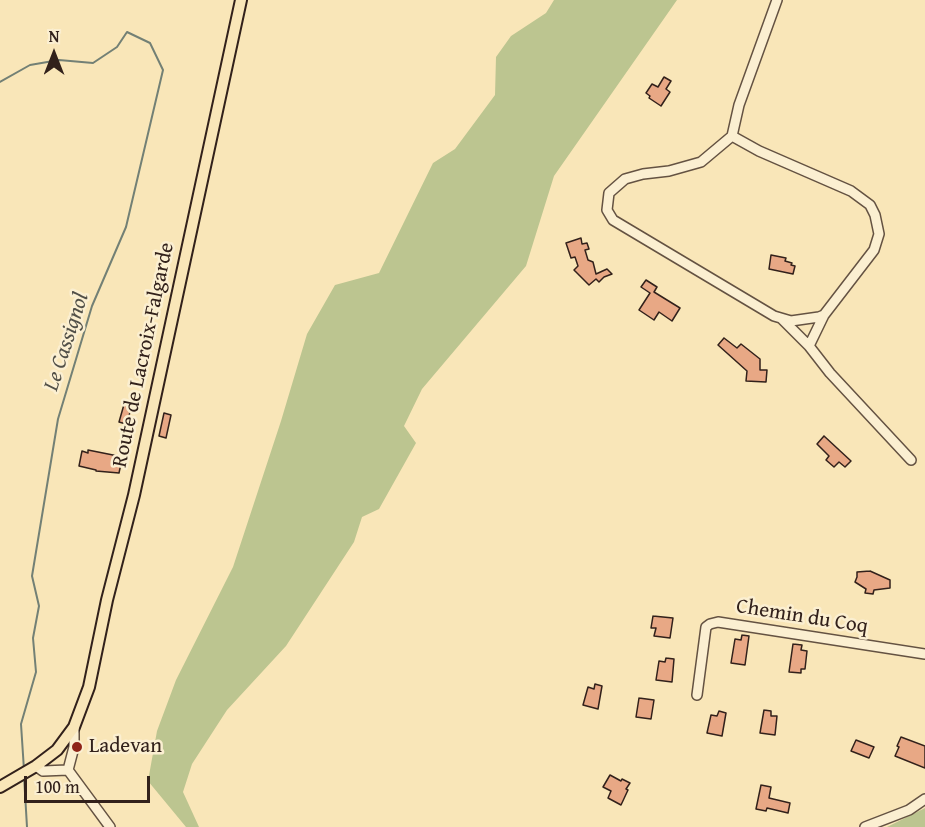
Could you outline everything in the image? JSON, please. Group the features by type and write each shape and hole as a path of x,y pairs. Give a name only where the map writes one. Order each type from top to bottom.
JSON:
{"main road":[{"name":"Route de Lacroix-Falgarde","path":"0,787 57,750 79,716 97,655 107,600 134,495 241,0"}],"street":[{"path":"777,0 739,105 732,135 701,162 625,179 609,193 607,210 613,220 782,319 911,460"},
{"path":"732,135 759,151 851,191 870,205 875,214 879,234 874,250 824,315 809,346"},
{"path":"782,319 810,320 824,315"},
{"name":"Chemin du Coq","path":"697,695 706,627 718,622 925,654"},
{"path":"68,770 74,747 74,727"},
{"path":"34,767 43,771 68,770"},
{"path":"68,770 110,827"},
{"path":"865,827 909,810 925,799"}],"green space":[{"path":"554,0 677,0 554,176 526,266 422,389 404,426 416,443 379,509 362,517 354,542 286,646 227,710 192,764 183,792 199,827 186,827 148,781 157,731 176,680 233,567 307,334 335,285 379,273 433,163 455,149 495,95 496,57 511,36 546,13"},
{"path":"925,808 925,827 887,827"}],"building":[{"path":"664,77 671,81 666,89 670,92 661,106 649,98 650,96 646,93 652,84 658,87"},
{"path":"581,238 582,244 587,243 589,249 585,250 588,260 593,262 596,274 607,269 612,274 599,282 596,279 589,285 574,270 578,266 575,257 571,258 566,243"},
{"path":"771,255 786,258 785,261 792,263 791,265 795,266 793,274 769,269"},
{"path":"646,280 657,287 654,292 680,308 672,321 659,312 654,320 639,310 650,293 641,287"},
{"path":"724,338 737,348 741,344 760,359 760,370 767,370 766,382 746,381 747,371 718,345"},
{"path":"125,401 133,404 126,424 119,422"},
{"path":"164,413 171,415 166,438 159,436"},
{"path":"824,436 851,461 845,467 839,462 834,467 826,460 829,456 817,444"},
{"path":"88,450 118,456 117,458 122,459 119,473 96,471 79,466 82,451 88,453"},
{"path":"870,571 890,580 890,588 874,590 873,594 865,593 866,589 855,582 857,572"},
{"path":"653,616 673,618 670,638 654,636 656,628 651,628"},
{"path":"742,635 749,636 745,665 731,663 735,639 741,640"},
{"path":"793,644 802,645 801,650 807,651 805,669 801,669 801,673 789,672"},
{"path":"666,658 674,659 672,682 656,680 659,661 665,662"},
{"path":"595,684 602,686 598,709 583,705 588,687 594,689"},
{"path":"639,698 654,700 651,719 636,717"},
{"path":"764,710 771,711 771,716 777,716 775,735 760,733"},
{"path":"719,711 726,713 722,736 707,733 711,715 717,716"},
{"path":"901,737 925,746 925,768 895,756"},
{"path":"856,740 874,747 869,758 851,751"},
{"path":"610,775 630,783 621,805 608,798 611,791 603,787"},
{"path":"761,785 771,787 769,798 790,803 788,813 767,808 766,811 756,809"}],"waterway":[{"name":"Le Cassignol","path":"0,82 30,65 59,60 93,63 117,47 127,32 150,43 163,70 126,227 92,306 58,419 32,576 39,606 33,638 36,672 21,724 24,770"},
{"name":"Le Cassignol","path":"24,776 27,827"}],"place":[{"name":"Ladevan","path":"77,747"}]}
